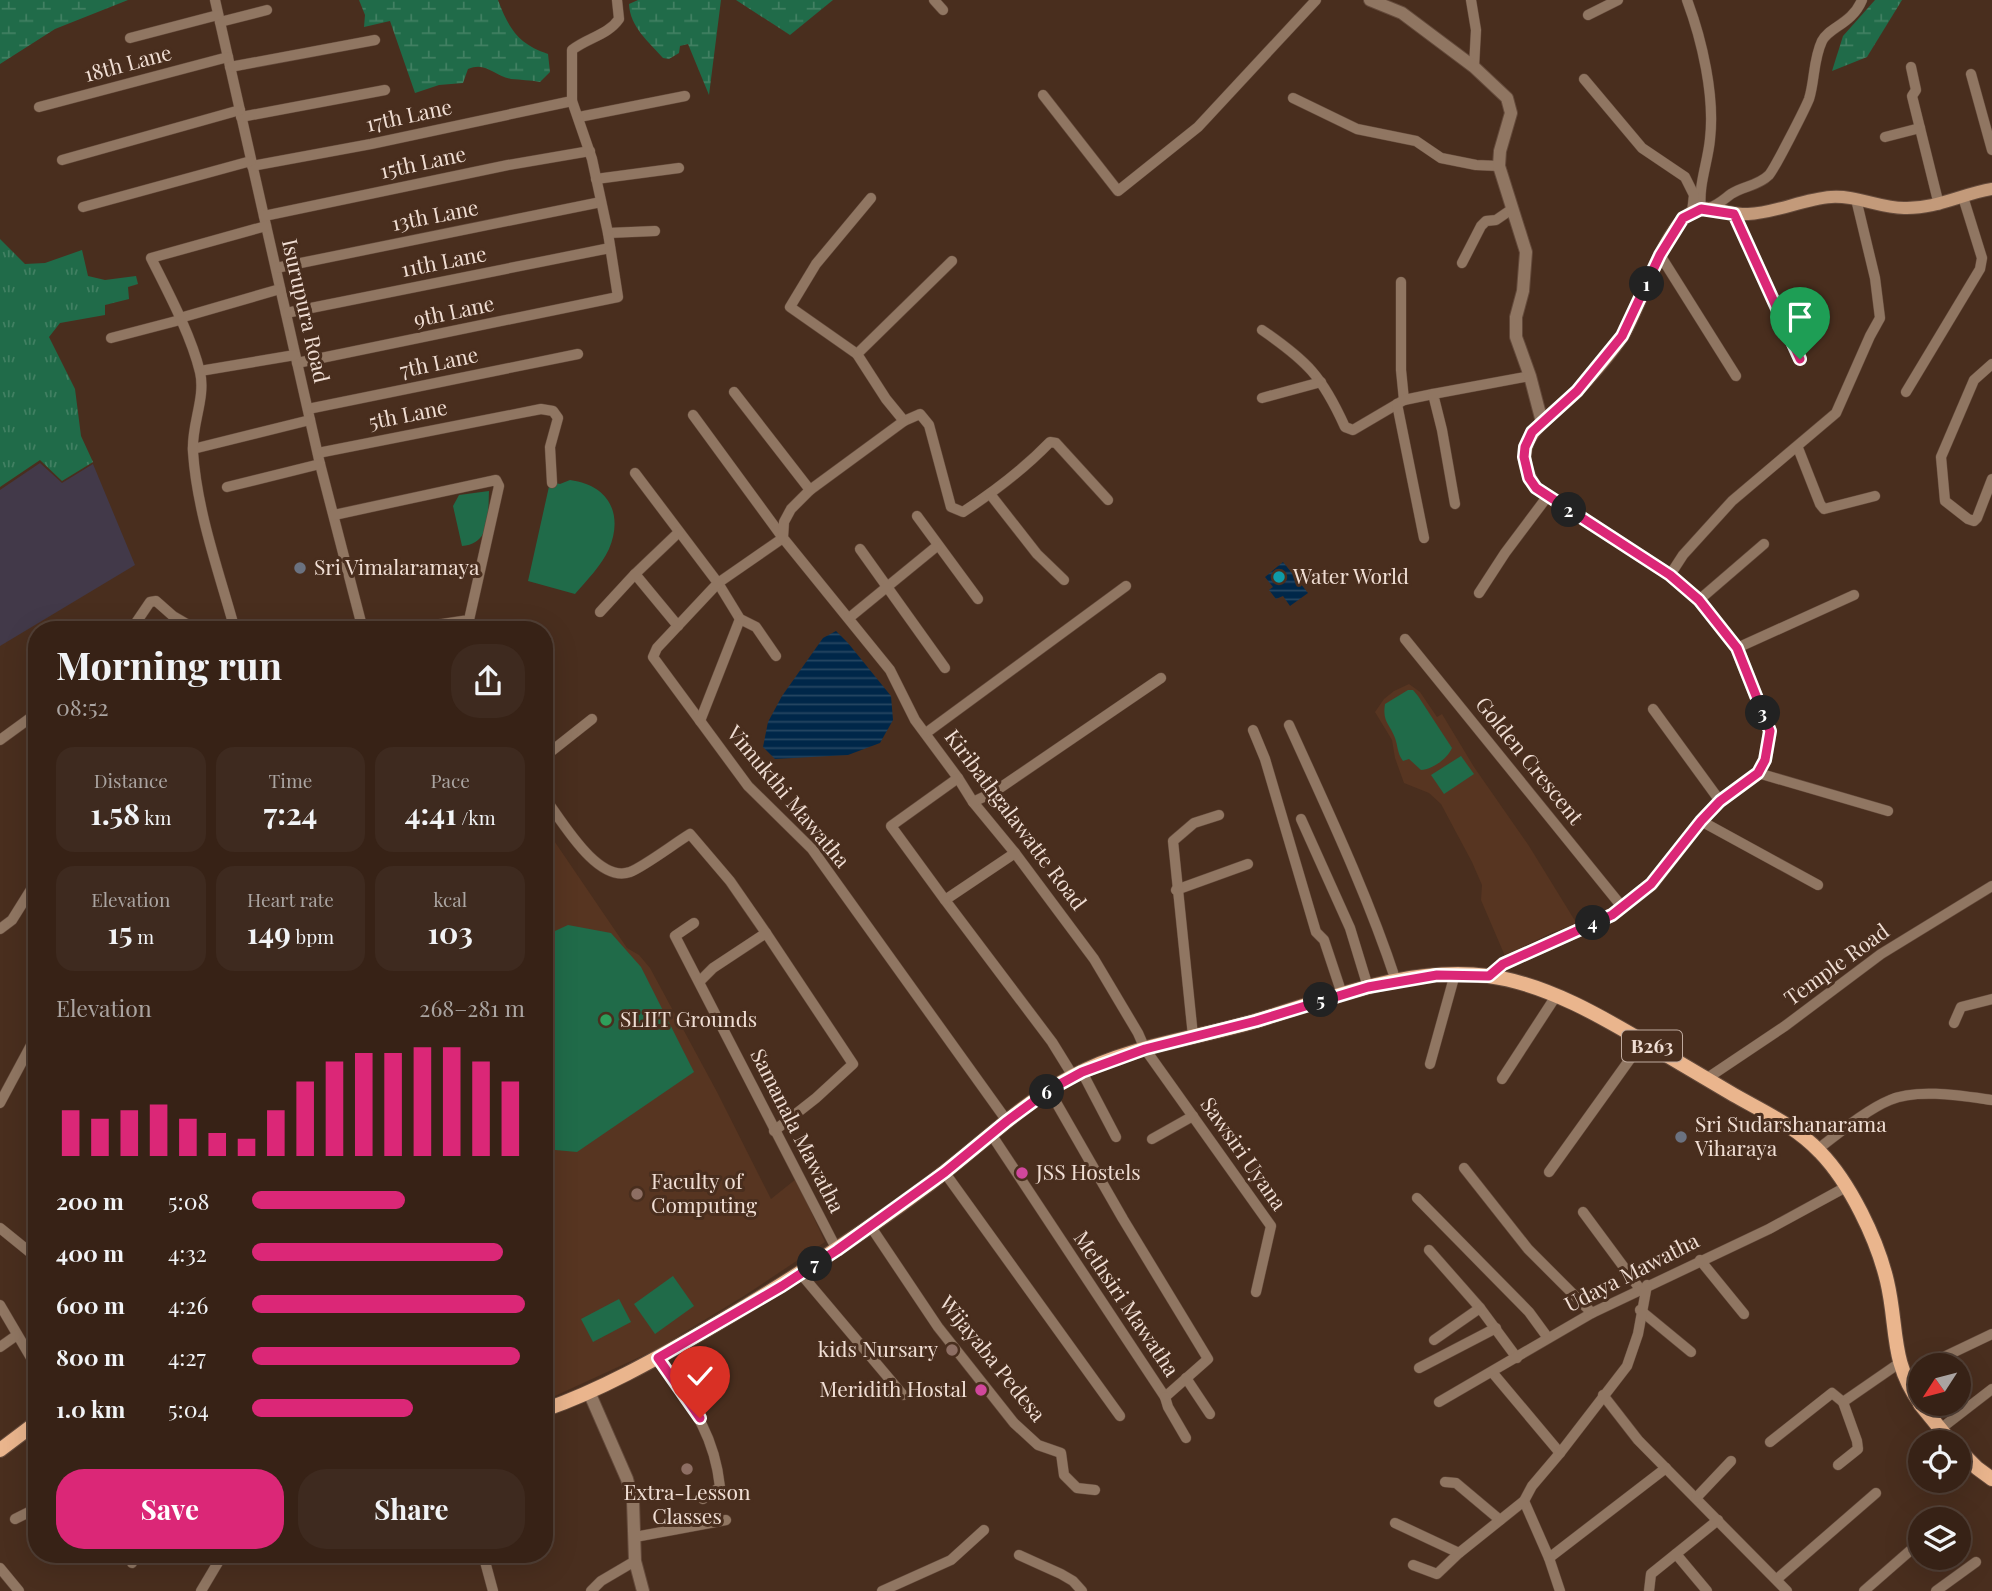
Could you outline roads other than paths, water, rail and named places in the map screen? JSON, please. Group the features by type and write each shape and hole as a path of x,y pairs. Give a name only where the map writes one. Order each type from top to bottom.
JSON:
{"main road":[{"path":"1489,976 1503,964 1612,915 1651,884 1720,801 1758,773 1765,760 1770,731 1737,648 1699,600 1670,575 1536,488 1529,478 1524,457 1532,432 1577,391 1622,336 1660,255 1683,218 1700,210 1751,214 1834,196 1903,208 1939,205 1992,188"},
{"name":"B263","path":"553,1406 658,1358 801,1274 871,1227 1049,1090 1077,1074 1145,1049 1256,1021 1368,987 1455,974 1489,976 1528,985 1556,996 1643,1041 1771,1116 1818,1149 1846,1187 1874,1242 1887,1281 1898,1364 1908,1384"},
{"name":"B263","path":"1929,1416 1939,1430"},
{"path":"0,1450 28,1429"},
{"path":"1971,1460 1992,1479"}],"street":[{"name":"Isurupura Road","path":"215,0 320,464 361,621"},
{"path":"610,248 590,151 572,101 572,50 582,41 612,28 619,19 617,0"},
{"path":"934,0 943,10"},
{"path":"1043,95 1118,191 1198,127 1316,0"},
{"path":"1370,0 1402,13 1475,67 1507,98 1511,110 1500,151 1499,166 1526,252 1523,290 1516,317 1516,337 1542,422"},
{"path":"1471,0 1476,30 1475,67"},
{"path":"1588,15 1618,0"},
{"path":"1687,0 1709,91 1711,125 1700,210"},
{"path":"1700,210 1721,204 1732,193 1756,184 1770,174 1809,99 1814,64 1823,38 1857,12 1862,0"},
{"path":"131,38 267,10"},
{"name":"18th Lane","path":"39,107 229,62 375,40"},
{"path":"1911,67 1916,90 1912,96 1939,205"},
{"path":"1971,74 1992,150"},
{"path":"1584,79 1642,148 1685,177 1700,210"},
{"path":"62,160 241,113 384,90"},
{"path":"579,117 685,96"},
{"path":"1293,98 1357,129 1416,141 1441,158 1476,165 1499,166"},
{"name":"17th Lane","path":"83,207 252,163 371,144 572,101"},
{"path":"1885,137 1920,128"},
{"name":"15th Lane","path":"180,319 152,258 265,221 508,165 590,151"},
{"path":"596,179 679,168"},
{"path":"1906,392 1980,269 1982,258 1963,197"},
{"path":"871,198 816,264 790,307 856,354 904,421"},
{"path":"1670,575 1683,555 1732,502 1836,413 1880,318 1875,278 1856,199"},
{"name":"13th Lane","path":"276,268 601,202"},
{"path":"1462,263 1481,226 1512,209"},
{"path":"1734,214 1800,359"},
{"path":"608,233 655,231"},
{"name":"9th Lane","path":"200,371 296,359 618,298 610,248"},
{"name":"11th Lane","path":"286,313 610,248"},
{"path":"1660,255 1736,376"},
{"path":"856,354 952,261"},
{"path":"1401,282 1400,402 1424,538"},
{"path":"111,338 280,289"},
{"path":"180,319 200,371 202,387 193,449 198,489 233,621"},
{"path":"1262,330 1306,362 1321,382 1345,427 1353,430 1400,402 1530,376"},
{"name":"7th Lane","path":"193,449 309,415 578,354"},
{"path":"1992,364 1974,380 1941,457 1945,502 1975,521 1992,479"},
{"path":"1262,398 1321,382"},
{"path":"734,392 810,490"},
{"path":"1433,394 1455,505"},
{"name":"5th Lane","path":"318,453 541,409 553,411 558,418 550,447 552,483"},
{"path":"783,538 784,522 791,509 810,490 904,421 920,414 929,425 951,507 963,512 1025,468 1050,442 1056,443 1108,500"},
{"name":"Kiribathgalawatte Road","path":"693,415 783,538 890,670 915,720 973,802 1015,853 1094,959 1145,1049"},
{"path":"1798,447 1819,504 1824,509 1875,496"},
{"path":"228,487 320,464"},
{"path":"635,473 718,583 740,619 756,628 776,656"},
{"path":"334,515 496,480 499,486 469,620 462,621"},
{"path":"990,494 1037,554 1064,580"},
{"path":"1479,593 1547,497"},
{"path":"917,516 978,599"},
{"path":"600,612 679,532"},
{"name":"Vimukthi Mawatha","path":"783,538 718,583 657,648 653,657 748,786 812,849 1007,1121"},
{"path":"1699,600 1764,544"},
{"path":"849,618 937,546"},
{"path":"860,550 945,668"},
{"path":"635,574 678,626"},
{"path":"926,733 1126,586"},
{"path":"1737,648 1854,595"},
{"path":"137,621 150,602 156,601 182,621"},
{"path":"701,721 740,619"},
{"name":"Golden Crescent","path":"1405,639 1623,908"},
{"path":"973,802 994,792 1161,678"},
{"path":"1653,709 1720,801"},
{"path":"553,750 592,719"},
{"path":"0,740 28,720"},
{"path":"1289,725 1382,938 1396,981"},
{"path":"1253,730 1265,759 1316,932 1324,940 1342,994"},
{"path":"1758,773 1888,811"},
{"path":"958,778 891,826 1077,1074 1116,1137"},
{"path":"553,809 593,862 614,874 630,872 690,834 730,881 766,933 853,1064 774,1131"},
{"path":"1193,1036 1173,841 1194,823 1219,815"},
{"path":"1301,819 1350,928 1368,987"},
{"path":"1701,821 1818,885"},
{"path":"945,900 1015,853"},
{"path":"1177,890 1248,864"},
{"name":"Temple Road","path":"1706,1079 1785,1026 1881,954 1992,886"},
{"path":"0,929 12,920 28,894"},
{"name":"Samanala Mawatha","path":"694,923 675,936 837,1250"},
{"path":"700,981 713,968 766,933"},
{"path":"1430,1064 1455,974"},
{"path":"1502,1079 1556,996"},
{"path":"1954,1023 1961,1007 1992,999"},
{"path":"1549,1172 1643,1041"},
{"name":"Sawsiri Uyana","path":"1145,1049 1271,1226 1256,1292"},
{"path":"0,1102 28,1051"},
{"name":"Methsiri Mawatha","path":"991,1134 1165,1397 1208,1359 1049,1090"},
{"path":"1818,1149 1889,1100 1908,1095 1963,1096 1992,1100"},
{"path":"1152,1139 1193,1116"},
{"path":"1464,1168 1528,1249 1592,1313"},
{"path":"945,1172 1120,1416"},
{"name":"Udaya Mawatha","path":"1439,1402 1592,1313 1769,1228 1846,1187"},
{"path":"1417,1198 1529,1312 1548,1338"},
{"path":"1413,1565 1437,1574 1524,1501 1532,1486 1627,1366 1638,1335 1643,1287 1583,1212"},
{"name":"Wijayaba Pedesa","path":"871,1227 938,1327 1014,1423 1038,1445 1061,1453 1065,1475 1077,1488 1095,1490"},
{"path":"0,1228 28,1250"},
{"path":"1429,1250 1480,1308 1517,1358"},
{"path":"1700,1260 1744,1314"},
{"path":"801,1274 903,1395"},
{"path":"0,1306 28,1353"},
{"path":"1434,1340 1480,1308"},
{"path":"1640,1310 1691,1352"},
{"path":"1419,1368 1496,1328"},
{"path":"1952,1353 1992,1334"},
{"path":"0,1347 17,1335"},
{"path":"658,1358 700,1418 717,1462 720,1487 703,1499"},
{"path":"1843,1402 1898,1364"},
{"path":"1492,1371 1560,1453"},
{"path":"1904,1378 1908,1376"},
{"path":"1186,1378 1210,1414"},
{"path":"1939,1430 1992,1389"},
{"path":"589,1392 627,1479 633,1501 635,1561 643,1591"},
{"path":"1770,1442 1832,1392 1843,1402 1858,1449 1838,1465"},
{"path":"1603,1395 1638,1440 1787,1591"},
{"path":"1165,1397 1168,1408 1186,1438"},
{"path":"1696,1498 1731,1461"},
{"path":"1549,1558 1666,1468"},
{"path":"1445,1482 1456,1483 1500,1520"},
{"path":"1777,1579 1876,1493"},
{"path":"1524,1501 1560,1591"},
{"path":"15,1519 28,1512"},
{"path":"635,1537 726,1520"},
{"path":"1649,1591 1651,1574 1718,1520"},
{"path":"1395,1522 1459,1553"},
{"path":"882,1591 951,1560 984,1530"},
{"path":"1864,1591 1908,1552"},
{"path":"1676,1553 1707,1591"},
{"path":"1019,1555 1073,1581 1076,1589"},
{"path":"592,1591 601,1581 635,1561"},
{"path":"1936,1591 1976,1562"},
{"path":"201,1591 218,1563"},
{"path":"485,1563 493,1591"},
{"path":"0,1568 19,1591"}],"water":[{"path":"1283,562 1308,593 1290,606 1283,596 1276,599 1269,590 1273,587 1265,577"},
{"path":"836,631 891,696 893,720 880,743 848,755 775,759 763,747 768,722 782,696 823,638"}],"place":[{"name":"Sri Vimalaramaya","path":"300,568"},
{"name":"Water World","path":"1279,577"},
{"name":"SLIIT Grounds","path":"606,1020"},
{"name":"Sri Sudarshanarama Viharaya","path":"1681,1137"},
{"name":"JSS Hostels","path":"1022,1173"},
{"name":"Faculty of Computing","path":"637,1194"},
{"name":"kids Nursary","path":"952,1350"},
{"name":"Meridith Hostal","path":"981,1390"},
{"name":"Extra-Lesson Classes","path":"687,1469"}]}
